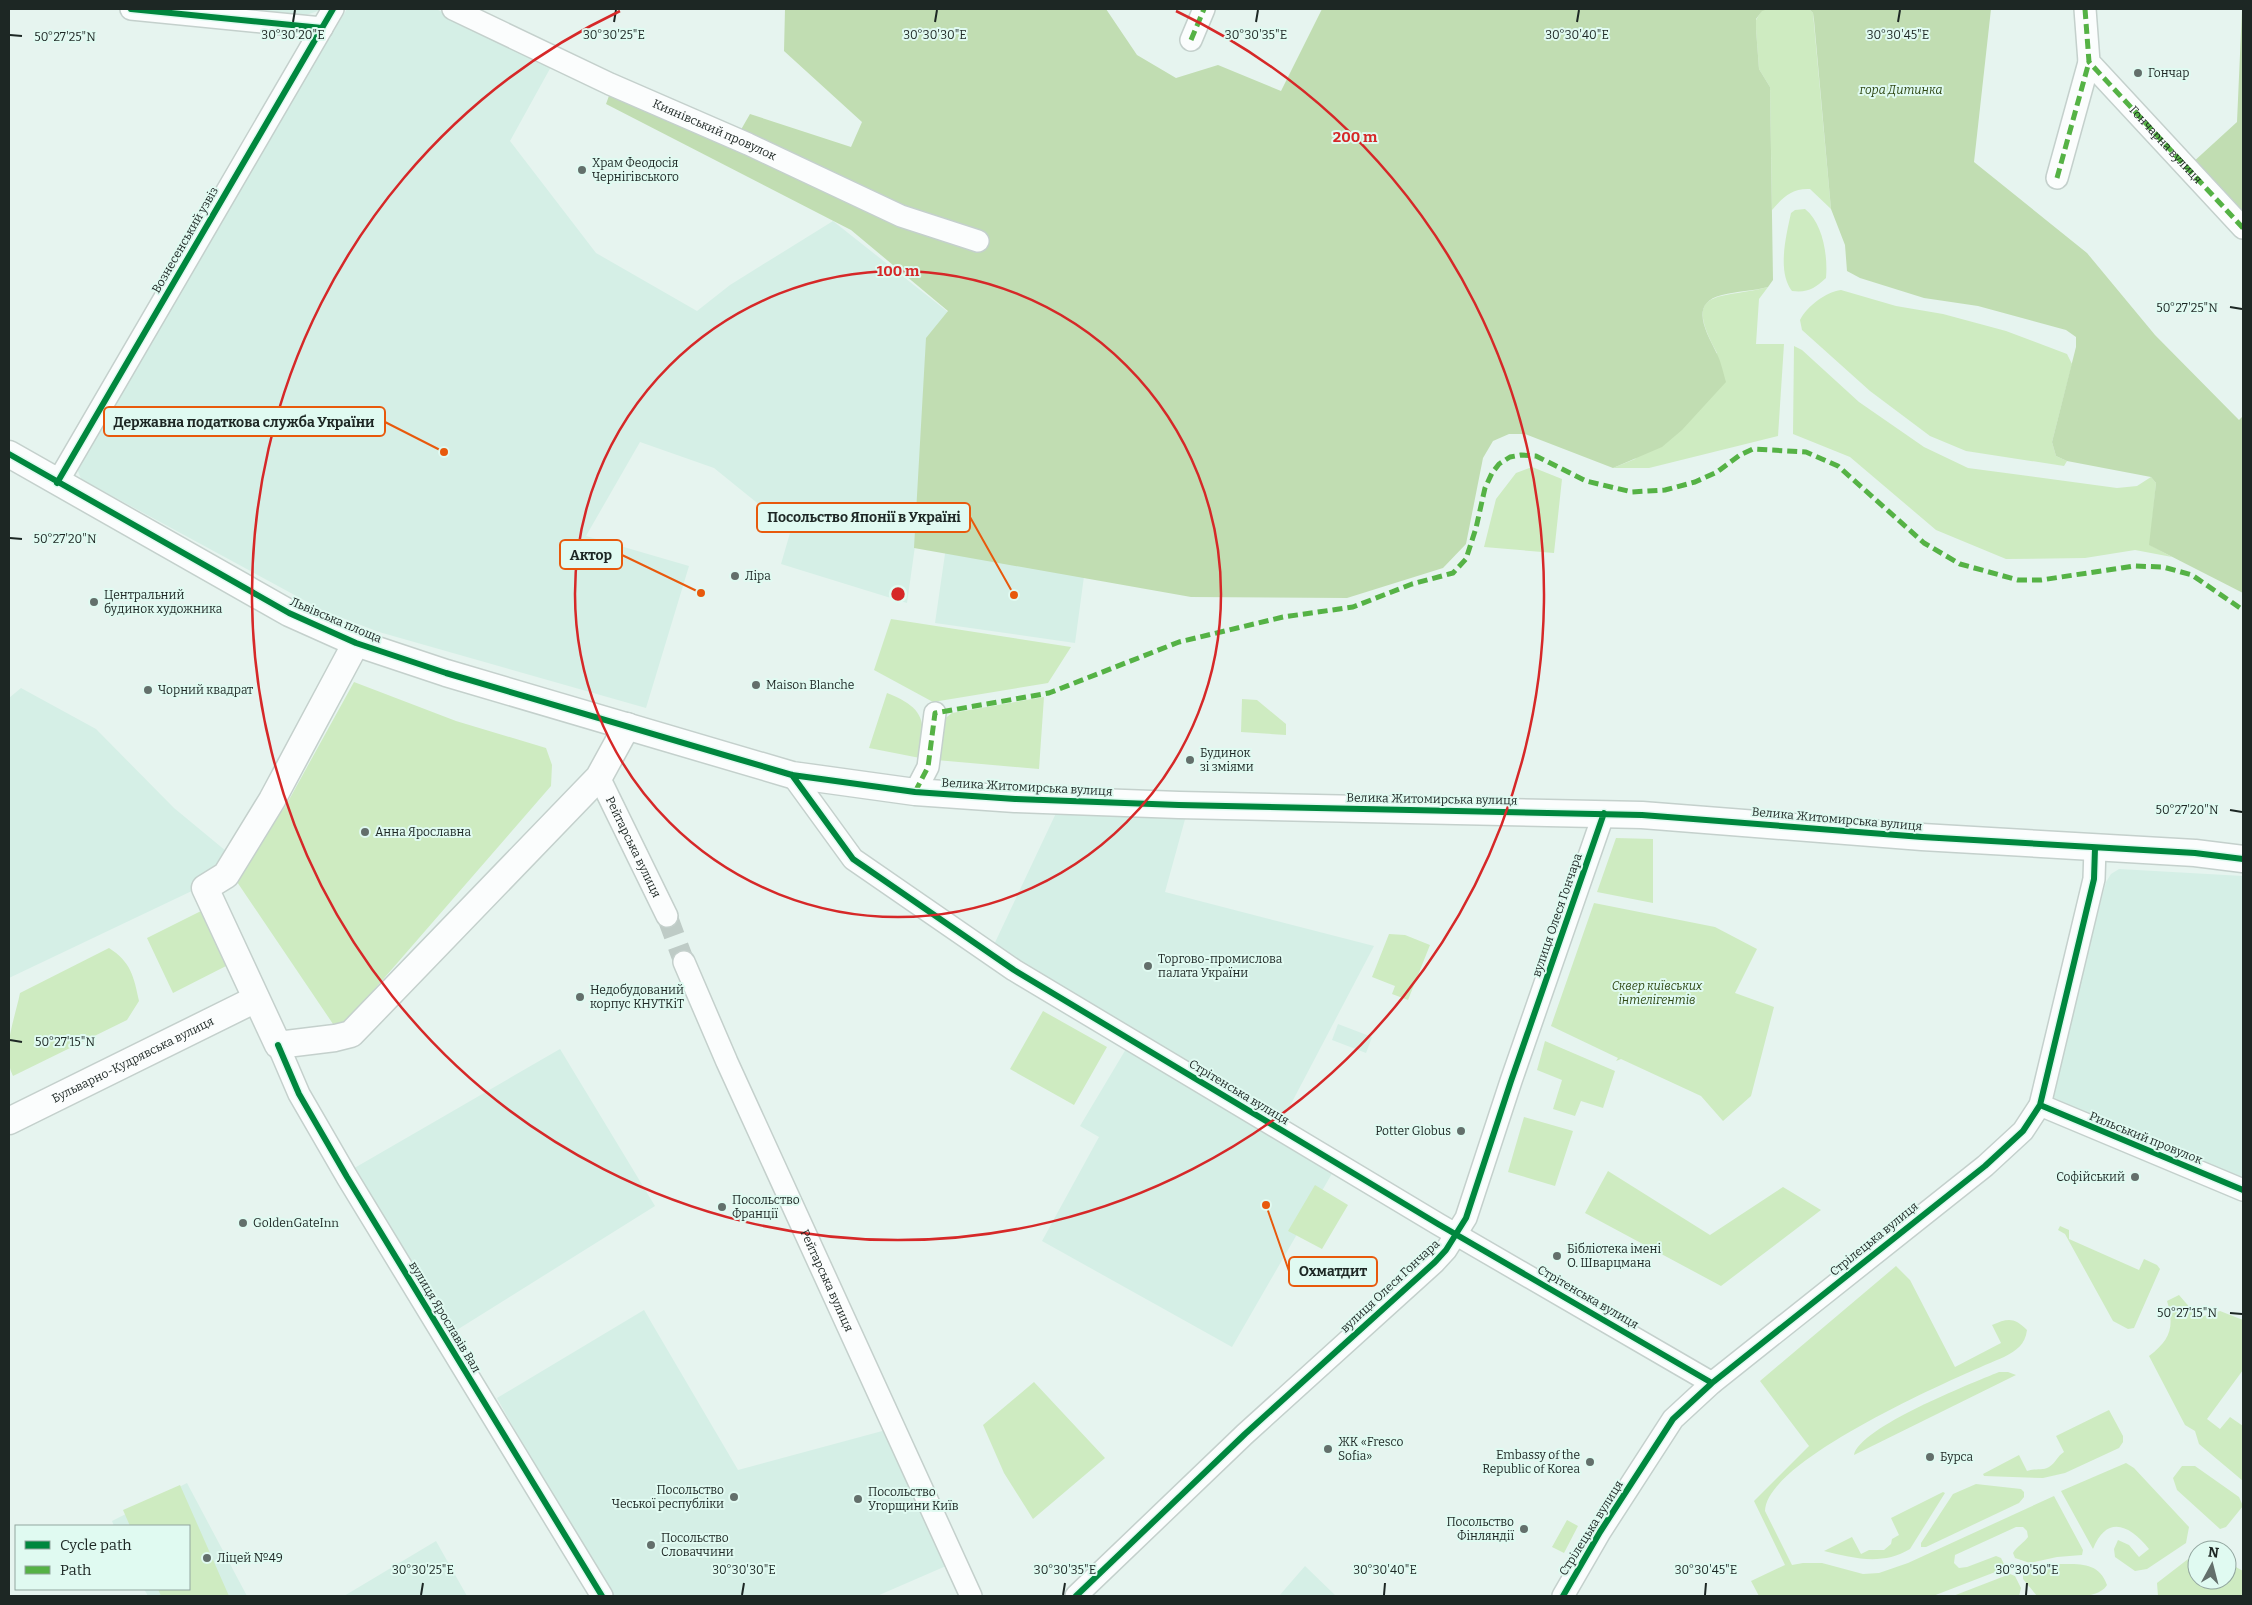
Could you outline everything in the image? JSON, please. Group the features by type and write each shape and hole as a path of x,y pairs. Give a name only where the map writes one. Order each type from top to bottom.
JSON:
{"main road":[{"name":"Львівська площа","path":"9,454 288,613 356,643 446,673 627,726"},
{"name":"Львівська площа","path":"278,1045 205,888 226,874 272,800 356,643"},
{"name":"Велика Житомирська вулиця","path":"627,726 792,775 915,792 1015,799 1179,806 1604,813 1686,817 1885,835 2195,853 2243,859"},
{"path":"278,1045 335,1038 351,1034 599,777 627,726"},
{"name":"Бульварно-Кудрявська вулиця","path":"9,1121 256,999"}],"street":[{"path":"132,9 322,28"},
{"name":"Вознесенський узвіз","path":"58,483 333,9"},
{"name":"Киянівський провулок","path":"453,9 610,84 748,144 901,216 978,242"},
{"path":"1191,40 1204,9"},
{"path":"2057,178 2089,62 2085,9"},
{"name":"Гончарна вулиця","path":"2089,62 2243,228"},
{"path":"915,792 928,767 935,713"},
{"name":"Стрітенська вулиця","path":"792,775 853,859 1014,970 1457,1234 1712,1383"},
{"name":"Рейтарська вулиця","path":"599,777 667,916"},
{"name":"вулиця Олеся Гончара","path":"1076,1596 1245,1434 1435,1262 1457,1234 1466,1218 1511,1081 1604,813"},
{"name":"Стрілецька вулиця","path":"1563,1596 1600,1532 1673,1419 1712,1383 1985,1166 2023,1130 2040,1105 2094,879 2095,848"},
{"name":"Рейтарська вулиця","path":"684,962 727,1062 971,1596"},
{"name":"вулиця Ярославів Вал","path":"278,1045 299,1094 347,1178 602,1596"},
{"name":"Рильський провулок","path":"2040,1105 2243,1190"}],"shaded area":[{"path":"225,9 319,9 300,17"},
{"path":"347,9 436,9 552,65 510,141 596,253 697,311 730,285 833,221 948,312 907,603 781,564 790,533 756,502 714,468 640,442 586,536 689,566 646,708 379,632 324,611 81,479 76,466 143,347"},
{"path":"946,547 1085,569 1075,643 935,623"},
{"path":"21,688 96,729 174,808 232,856 196,889 9,978 9,698"},
{"path":"1057,811 1187,812 1165,892 1374,946 1281,1123 991,951"},
{"path":"2119,869 2243,876 2243,1178 2052,1098 2051,1090 2106,882 2111,874"},
{"path":"1338,1024 1372,1037 1366,1053 1332,1040"},
{"path":"1129,1044 1334,1170 1232,1347 1042,1241 1099,1137 1080,1126"},
{"path":"560,1049 655,1206 452,1333 351,1170"},
{"path":"644,1310 738,1470 886,1430 946,1566 877,1596 612,1596 563,1517 497,1398"},
{"name":"Ліцей №49","path":"187,1483 247,1596 148,1596 145,1590 190,1590 190,1525 114,1525 112,1521"},
{"path":"436,1541 467,1596 344,1596"},
{"path":"1305,1566 1336,1596 1279,1596"}],"green space":[{"path":"785,9 1106,9 1137,55 1176,78 1218,65 1281,91 1322,9 1768,9 1762,11 1756,19 1756,29 1759,69 1770,87 1773,280 1768,287 1722,295 1712,299 1705,305 1703,319 1705,328 1719,359 1726,382 1682,430 1662,447 1613,468 1525,434 1509,434 1493,441 1483,458 1466,544 1443,568 1347,598 1191,597 914,548 926,338 948,311 851,230 606,104 610,93 731,147 750,114 851,147 862,122 784,51"},
{"path":"1809,9 1813,13 1831,209 1810,189 1804,189 1788,194 1772,210 1770,87 1759,69 1756,29 1756,20 1762,10"},
{"name":"гора Дитинка","path":"1809,9 1991,9 1974,162 2087,253 2155,335 2239,420 2243,416 2243,593 2149,545 2156,483 2151,477 2067,461 2056,456 2052,442 2076,347 2076,337 2066,330 1978,306 1924,298 1860,278 1847,271 1845,245 1831,209 1814,20 1813,13"},
{"path":"2242,9 2243,221 2191,164 2237,122"},
{"path":"1805,209 1811,215 1820,231 1825,250 1826,278 1811,289 1792,291 1787,283 1785,274 1785,243 1791,213 1795,210"},
{"path":"1768,287 1759,299 1756,344 1784,344 1778,436 1649,468 1613,468 1635,459 1717,353 1707,331 1703,316 1704,306 1711,300 1721,296"},
{"path":"1841,290 1896,306 1943,314 2006,331 2067,354 2072,364 2052,442 2056,456 2067,461 2064,466 1966,451 1930,436 1870,391 1802,330 1800,320 1807,310 1823,297"},
{"path":"1794,346 1802,350 1859,402 1924,447 1968,468 2117,488 2137,486 2151,477 2156,483 2150,545 2172,557 2135,550 2085,558 2006,559 1936,530 1850,457 1793,434"},
{"path":"1532,467 1562,479 1554,553 1484,547 1496,499 1516,473"},
{"path":"891,619 1071,647 1048,683 933,702 874,670"},
{"path":"354,682 456,721 546,748 552,765 551,786 346,1022 333,1024 233,876 285,807"},
{"path":"887,693 909,704 920,717 923,734 920,758 869,748"},
{"path":"1044,697 1039,769 936,760 943,720 952,713"},
{"path":"1242,699 1257,700 1286,724 1286,735 1241,732"},
{"path":"1616,838 1653,839 1653,903 1597,892"},
{"name":"Сквер київських інтелігентів","path":"1594,903 1715,927 1757,949 1735,993 1774,1007 1751,1096 1723,1121 1701,1096 1621,1059 1616,1061 1618,1058 1551,1026"},
{"path":"203,910 230,964 173,993 147,938"},
{"path":"1389,934 1405,935 1430,945 1408,1000 1392,994 1395,986 1372,977"},
{"path":"109,948 127,965 139,1001 127,1020 13,1076 8,1056 12,1024 20,993"},
{"path":"1043,1011 1107,1047 1074,1105 1010,1069"},
{"path":"1545,1041 1615,1071 1603,1108 1581,1101 1575,1116 1553,1109 1562,1080 1537,1070"},
{"path":"1524,1117 1573,1131 1555,1186 1508,1172"},
{"path":"1608,1171 1710,1235 1783,1187 1821,1210 1721,1286 1585,1213"},
{"path":"1315,1185 1348,1205 1322,1249 1288,1231"},
{"path":"2060,1226 2069,1230 2069,1239 2139,1270 2144,1259 2157,1265 2160,1269 2134,1328 2128,1329 2113,1321 2065,1234 2058,1230"},
{"path":"1896,1266 1910,1280 1955,1367 2001,1343 1992,1325 2011,1320 2027,1330 2026,1335 2020,1346 2004,1357 1909,1400 1829,1444 1796,1468 1774,1490 1765,1511 1792,1565 1822,1563 1863,1574 1879,1573 1908,1563 2054,1496 2083,1550 2082,1555 2057,1557 2030,1563 2015,1558 2013,1553 2016,1548 2028,1537 2027,1531 2023,1527 2016,1527 1955,1555 1954,1563 1959,1568 1967,1567 1996,1556 2001,1558 2004,1564 2003,1569 1933,1596 1759,1596 1751,1581 1785,1565 1754,1501 1809,1446 1760,1381"},
{"path":"2179,1295 2192,1310 2204,1316 2220,1311 2243,1320 2243,1370 2207,1419 2220,1429 2230,1417 2243,1426 2243,1481 2199,1444 2195,1431 2185,1425 2149,1356 2162,1344 2169,1332 2171,1318 2167,1301"},
{"path":"1999,1372 2008,1372 2016,1375 1854,1455 1861,1444 1875,1432 1895,1420 1942,1396"},
{"path":"1034,1382 1105,1458 1033,1519 1004,1473 983,1425"},
{"path":"2109,1410 2123,1436 2123,1442 2119,1448 2065,1473 2043,1478 1984,1476 1983,1474 2019,1455 2027,1471 2049,1467 2064,1452 2056,1436"},
{"path":"2126,1463 2134,1468 2189,1527 2186,1543 2147,1569 2135,1571 2115,1557 2114,1549 2118,1540 2129,1545 2139,1557 2149,1549 2142,1541 2127,1529 2112,1527 2105,1531 2093,1549 2061,1491"},
{"path":"2182,1466 2195,1466 2239,1497 2243,1506 2226,1527 2220,1529 2177,1490 2173,1478"},
{"path":"1976,1484 2021,1489 2024,1492 2024,1497 2019,1503 1926,1547 1921,1547 1921,1543 1953,1494"},
{"name":"Ліцей №49","path":"180,1485 229,1596 161,1596 158,1590 190,1590 190,1525 130,1525 123,1510"},
{"path":"1943,1492 1945,1493 1910,1549 1878,1559 1857,1558 1824,1551 1852,1537 1861,1554 1869,1550 1884,1550 1891,1544 1892,1539 1899,1535 1891,1518"},
{"path":"1567,1520 1578,1526 1564,1553 1552,1547"},
{"path":"2187,1560 2187,1590 2237,1590 2237,1568 2243,1571 2243,1596 2158,1596 2157,1583"},
{"path":"2058,1564 2081,1565 2094,1568 2103,1577 2107,1585 2095,1594 2085,1596 2037,1596 2023,1579 2023,1575 2027,1571"},
{"path":"2010,1574 2015,1576 2021,1588 2019,1596 1953,1596"}],"tunnel":[{"path":"667,916 684,962"}],"marked path":[{"path":"1191,40 1204,9"},
{"path":"2085,9 2089,62 2243,228"},
{"path":"2057,178 2089,62"},
{"path":"915,792 928,767 935,713 1049,693 1179,642 1283,617 1353,607 1412,584 1453,573 1466,559 1476,528 1485,488 1492,473 1499,464 1510,457 1521,455 1536,456 1586,481 1632,492 1665,490 1695,482 1717,472 1740,455 1753,449 1806,452 1838,466 1924,543 1960,564 2018,580 2041,580 2134,566 2163,567 2192,575 2243,610"}],"cycle path":[{"path":"131,9 322,28"},
{"path":"57,483 333,9"},
{"path":"9,454 289,613 356,643 446,673 792,775 915,792 1015,799 1179,805 1642,815 1922,837 2195,853 2243,859"},
{"path":"792,775 853,859 1014,970 1438,1224 1712,1383"},
{"path":"1076,1596 1245,1434 1446,1250 1466,1218 1511,1081 1604,813"},
{"path":"1563,1596 1600,1532 1673,1419 1712,1383 1985,1166 2023,1131 2040,1105 2094,879 2095,848"},
{"path":"278,1045 299,1094 347,1177 602,1596"},
{"path":"2040,1105 2243,1190"}],"place":[{"name":"Гончар","path":"2138,73"},
{"name":"Храм Феодосія Чернігівського","path":"582,170"},
{"name":"Державна податкова служба України","path":"444,452"},
{"name":"Ліра","path":"735,576"},
{"name":"Актор","path":"701,593"},
{"name":"Посольство Японії в Україні","path":"1014,595"},
{"name":"Центральний будинок художника","path":"94,602"},
{"name":"Maison Blanche","path":"756,685"},
{"name":"Чорний квадрат","path":"148,690"},
{"name":"Будинок зі зміями","path":"1190,760"},
{"name":"Анна Ярославна","path":"365,832"},
{"name":"Торгово-промислова палата України","path":"1148,966"},
{"name":"Недобудований корпус КНУТКіТ","path":"580,997"},
{"name":"Potter Globus","path":"1461,1131"},
{"name":"Софійський","path":"2135,1177"},
{"name":"Охматдит","path":"1266,1205"},
{"name":"Посольство Франції","path":"722,1207"},
{"name":"GoldenGateInn","path":"243,1223"},
{"name":"Бібліотека імені О. Шварцмана","path":"1557,1256"},
{"name":"ЖК «Fresco Sofia»","path":"1328,1449"},
{"name":"Бурса","path":"1930,1457"},
{"name":"Embassy of the Republic of Korea","path":"1590,1462"},
{"name":"Посольство Чеської республіки","path":"734,1497"},
{"name":"Посольство Угорщини Київ","path":"858,1499"},
{"name":"Посольство Фінляндії","path":"1524,1529"},
{"name":"Посольство Словаччини","path":"651,1545"},
{"name":"Ліцей №49","path":"207,1558"}]}
